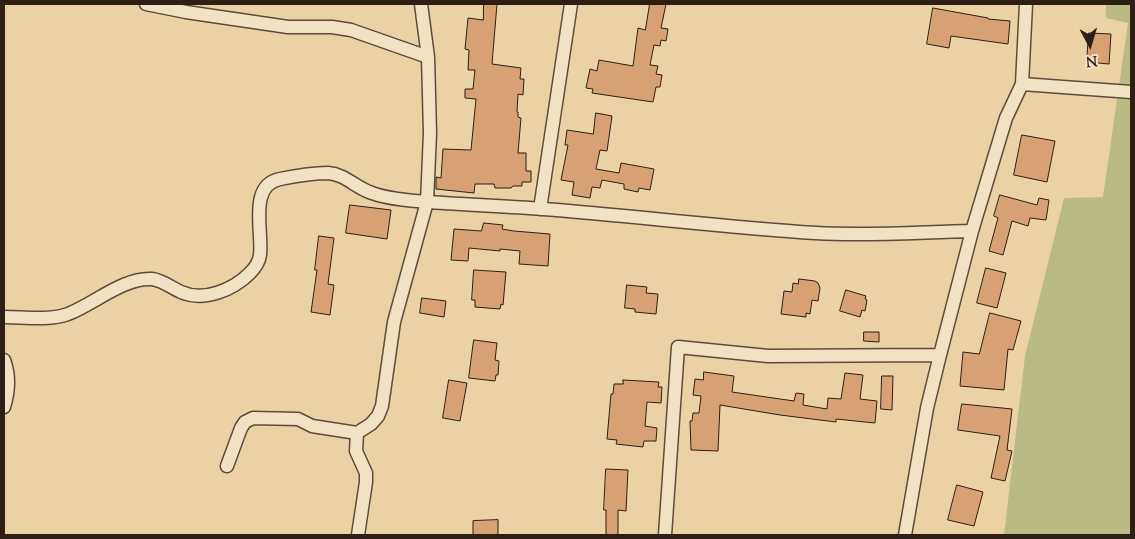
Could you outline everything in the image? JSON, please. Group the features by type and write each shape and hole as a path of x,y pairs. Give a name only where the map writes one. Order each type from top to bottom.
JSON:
{"street":[{"path":"146,4 186,12 288,27 332,27 351,30 428,57"},
{"path":"227,466 241,428 245,422 253,418 298,419 312,426 357,433 371,424 378,416 382,406 394,322 427,202 430,133 428,57 421,4"},
{"path":"540,208 571,4"},
{"path":"904,535 927,408 972,231 1006,118 1022,84 1026,4"},
{"path":"1022,84 1131,92"},
{"path":"6,320 68,314 128,284 142,280 153,279 184,294 199,296 211,295 229,288 249,275 260,256 260,209 262,193 266,186 276,180 329,173 342,176 370,193 427,202 540,208 818,233 972,231"},
{"path":"665,535 678,347 768,356 940,355"},
{"path":"4,360 8,388 4,407"},
{"path":"357,433 356,451 366,472 358,535"}],"green space":[{"path":"1106,4 1131,4 1131,535 1004,535 1025,356 1064,198 1103,197 1128,23 1106,18"}],"building":[{"path":"484,4 497,4 492,64 521,68 520,79 524,79 523,95 518,94 517,112 518,117 521,118 518,153 526,153 526,171 531,171 531,182 522,182 522,186 513,186 511,188 495,188 494,184 475,184 474,193 436,189 436,177 441,178 443,149 471,150 476,99 465,98 465,89 473,89 475,70 468,70 469,50 465,49 468,18 483,20"},
{"path":"650,4 666,4 661,28 668,29 666,41 661,40 660,46 654,45 650,65 658,66 656,74 662,75 660,87 656,87 653,102 592,93 593,89 586,88 590,69 597,71 599,60 633,66 638,28 645,30"},
{"path":"933,8 988,19 1010,21 1008,44 951,36 949,48 927,44"},
{"path":"1089,33 1111,34 1109,64 1087,62"},
{"path":"596,113 612,116 607,151 600,150 596,169 619,173 621,163 654,169 650,190 639,188 638,192 624,189 624,184 602,180 600,188 592,187 590,198 572,195 574,182 561,180 568,145 565,145 567,130 593,134"},
{"path":"1022,135 1055,141 1047,182 1014,175"},
{"path":"1000,195 1037,205 1039,198 1049,200 1046,220 1030,218 1028,226 1012,221 1003,255 989,251 998,218 994,216"},
{"path":"350,205 391,210 387,239 346,233"},
{"path":"484,223 503,225 502,229 514,231 550,234 548,266 519,264 520,251 500,249 500,251 469,248 468,261 451,260 454,229 481,231"},
{"path":"319,236 334,238 328,284 334,285 330,315 311,312 317,270 315,270"},
{"path":"986,268 1006,273 997,308 977,303"},
{"path":"474,270 506,272 503,305 501,304 500,309 475,307 475,300 472,300"},
{"path":"799,279 818,283 820,288 818,301 812,300 810,314 806,313 806,317 781,314 784,291 792,292 793,283 798,284"},
{"path":"627,285 647,287 646,293 658,294 656,314 635,312 635,309 625,308"},
{"path":"846,290 866,296 865,311 862,310 860,317 840,311"},
{"path":"422,298 446,301 444,317 420,313"},
{"path":"990,313 1021,321 1013,350 1008,349 1004,390 960,386 963,352 979,354"},
{"path":"864,332 879,332 879,342 864,341"},
{"path":"474,340 497,343 495,360 499,361 498,375 496,375 495,381 469,378"},
{"path":"704,372 734,376 732,392 794,401 796,393 804,394 803,405 827,409 828,398 841,399 845,373 863,375 860,399 877,401 875,423 836,419 836,422 720,405 718,451 691,450 690,421 692,421 693,413 699,413 701,396 693,395 695,379 703,380"},
{"path":"882,376 893,376 892,410 881,409"},
{"path":"449,380 467,383 460,421 443,418"},
{"path":"623,380 659,382 658,387 662,387 661,403 647,402 645,426 657,428 656,441 644,441 643,447 616,444 617,440 607,439 611,394 613,394 614,384 623,384"},
{"path":"962,404 1012,409 1007,450 1012,451 1005,481 991,478 1000,436 958,430"},
{"path":"606,469 628,470 626,511 618,510 618,535 606,535 606,510 604,510"},
{"path":"957,485 983,492 974,526 948,520"},
{"path":"498,520 498,535 473,535 473,521"}]}
